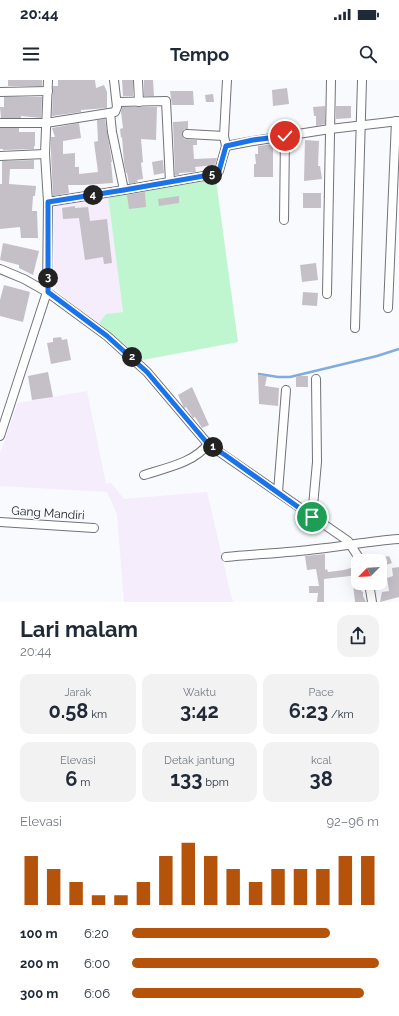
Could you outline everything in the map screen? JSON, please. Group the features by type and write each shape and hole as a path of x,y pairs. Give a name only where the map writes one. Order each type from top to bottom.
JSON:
{"street":[{"path":"0,436 48,292 48,202 44,154 48,80"},
{"path":"0,123 46,123 114,112 116,110 116,102 114,80"},
{"path":"138,80 139,102"},
{"path":"48,202 215,174 219,171 226,146 224,136 228,80"},
{"path":"327,294 332,80"},
{"path":"355,328 362,125 362,80"},
{"path":"0,92 48,91"},
{"path":"116,102 166,101 170,182"},
{"path":"110,113 112,132 124,190"},
{"path":"226,146 253,140 397,121 388,308"},
{"path":"187,134 224,136"},
{"path":"284,220 285,136"},
{"path":"0,156 44,154"},
{"path":"0,269 24,279 48,292 107,336 147,372 208,444 348,541 357,554"},
{"path":"312,517 317,462 316,379"},
{"path":"278,492 286,390"},
{"path":"144,475 183,462 194,456 208,444"},
{"name":"Gang Mandiri","path":"0,522 94,528"},
{"path":"226,557 399,539"},
{"path":"370,590 372,602"}],"shaded area":[{"path":"108,196 123,312 106,314 99,323 64,298 55,287 52,209 54,204"},
{"path":"87,391 106,484 111,483 124,499 207,492 233,602 124,602 117,514 107,492 0,486 0,453 18,403"}],"green space":[{"path":"216,180 238,342 143,360 99,323 106,314 123,312 108,196 183,183"}],"building":[{"path":"8,80 42,80 42,86 8,86"},
{"path":"58,80 95,80 96,88 104,85 107,92 107,108 81,110 81,112 52,116 53,86 58,86"},
{"path":"122,80 133,80 133,96 123,96"},
{"path":"144,80 153,80 154,96 144,96"},
{"path":"287,88 289,104 273,106 272,90"},
{"path":"170,91 193,91 194,105 172,105"},
{"path":"213,94 214,102 206,102 205,95"},
{"path":"4,97 42,97 41,118 21,116 21,118 1,118 0,107 4,107"},
{"path":"325,106 325,124 316,126 316,116 314,116 313,107"},
{"path":"336,106 351,106 351,118 336,119"},
{"path":"122,107 157,107 156,140 141,139 143,179 129,184 124,163 120,129 123,128 121,112"},
{"path":"105,119 112,162 113,183 68,185 69,193 53,196 51,137 55,137 52,128 79,123 81,138 63,141 63,154 75,153 75,167 79,167 79,174 98,172 94,142 98,141 97,120"},
{"path":"188,121 188,129 184,129 182,134 184,139 197,140 197,145 193,145 194,159 217,158 215,165 195,167 196,172 179,173 179,175 175,175 173,122"},
{"path":"0,128 19,128 19,132 35,132 34,149 0,149"},
{"path":"305,140 319,141 318,166 320,166 322,179 304,181"},
{"path":"273,144 273,177 254,177 254,164 256,164 255,154 258,154 258,146"},
{"path":"34,160 34,169 10,169 9,184 36,186 35,196 33,196 32,211 37,211 38,238 21,238 20,227 0,229 0,184 2,184 2,161"},
{"path":"163,160 164,173 154,175 152,162"},
{"path":"145,192 146,207 129,209 127,195"},
{"path":"303,193 321,193 321,208 303,208"},
{"path":"179,196 179,203 159,206 158,199"},
{"path":"75,206 75,208 88,207 90,221 107,219 112,263 104,264 103,257 85,260 79,218 63,219 62,208"},
{"path":"3,243 39,251 33,275 19,268 19,265 0,260"},
{"path":"316,263 318,280 302,282 300,265"},
{"path":"4,285 30,292 23,322 0,316 0,300"},
{"path":"303,292 318,293 317,306 302,305"},
{"path":"61,337 62,340 67,339 71,360 51,364 47,343 53,342 53,338"},
{"path":"48,372 53,397 32,400 28,376"},
{"path":"258,375 267,376 265,386 279,388 278,406 259,404"},
{"path":"296,376 308,376 308,387 296,387"},
{"path":"192,387 209,425 202,428 186,407 184,408 178,395"},
{"path":"325,554 325,570 327,569 328,572 351,568 351,576 324,579 324,602 317,602 318,593 309,593 309,586 319,586 316,569 307,570 305,556"},
{"path":"387,556 389,556 392,563 387,565"},
{"path":"399,567 399,597 380,602 382,592 389,591 387,578 393,576 392,568"},
{"path":"354,590 361,590 366,602 355,602"}],"waterway":[{"path":"259,374 290,377 377,356 399,349"}],"route":[{"path":"285,136 253,140 226,146 219,171 208,176 48,202 48,292 107,336 134,359 147,372 208,444 312,517"}]}
